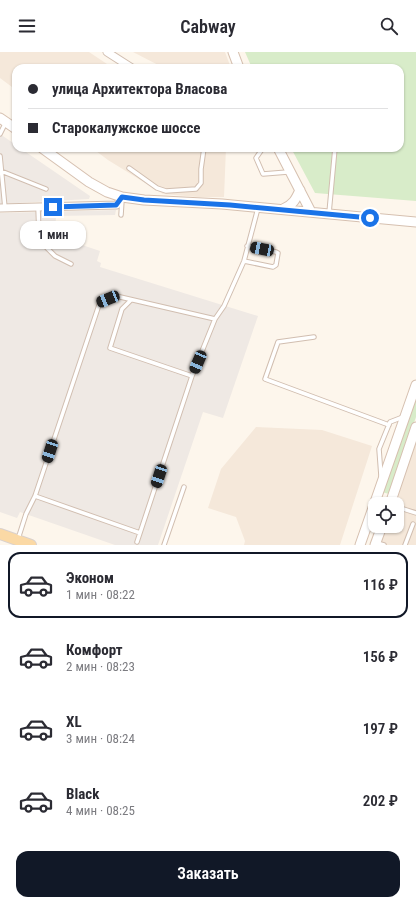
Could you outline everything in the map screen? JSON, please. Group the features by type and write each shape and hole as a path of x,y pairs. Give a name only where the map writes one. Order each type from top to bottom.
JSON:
{"main road":[{"path":"0,534 31,545"}],"street":[{"path":"107,52 126,64"},
{"path":"232,52 237,64"},
{"path":"3,120 12,126"},
{"path":"48,152 101,189 122,197 144,200 283,209 416,222"},
{"path":"280,152 312,212"},
{"path":"283,209 290,206 295,201 300,190"},
{"path":"2,208 116,205 122,197"},
{"path":"360,545 416,385"},
{"path":"392,497 416,427"},
{"path":"378,544 380,533"}],"lane":[{"path":"0,134 3,120"},
{"path":"129,168 157,188 166,191 196,189 201,183 203,152"},
{"path":"261,152 256,158 263,174 290,171"},
{"path":"329,214 335,152"},
{"path":"0,156 2,208"},
{"path":"1,171 46,189"},
{"path":"121,215 122,197"},
{"path":"137,542 192,376 216,319 224,306 244,261 258,207"},
{"path":"38,208 39,234 42,241 55,256 71,264"},
{"path":"244,261 273,267 276,265 278,256 278,253 276,252 247,246"},
{"path":"18,540 26,514 35,496 100,302 116,296 216,319"},
{"path":"131,300 122,309 110,348 192,376"},
{"path":"314,337 278,342 265,379 390,423 406,416"},
{"path":"382,483 379,449 390,423"},
{"path":"164,545 184,487"},
{"path":"35,496 140,533"},
{"path":"404,509 416,513"},
{"path":"405,545 413,524"}],"shaded area":[{"path":"0,52 89,52 107,64 12,64 12,87 0,78"},
{"path":"133,52 225,52 230,64 156,64"},
{"path":"0,134 12,142 12,152 26,152 90,196 89,199 0,204"},
{"path":"97,152 226,152 224,197 198,197 163,194"},
{"path":"116,210 115,215 56,216 55,236 100,251 97,261 101,263 100,267 258,316 223,418 203,412 158,545 115,545 20,512 17,518 0,512 0,213"},
{"path":"256,427 322,430 372,446 340,545 244,545 245,541 236,517 208,508 221,469"},
{"path":"416,437 416,545 379,545 383,533 404,533 404,497 395,497"}],"green space":[{"path":"245,52 416,52 416,201 315,193 293,152 404,152 404,64 250,64"},
{"path":"416,395 416,417 389,494 382,492"}],"route":[{"path":"53,207 116,205 122,197 144,200 209,203 370,218"}]}
